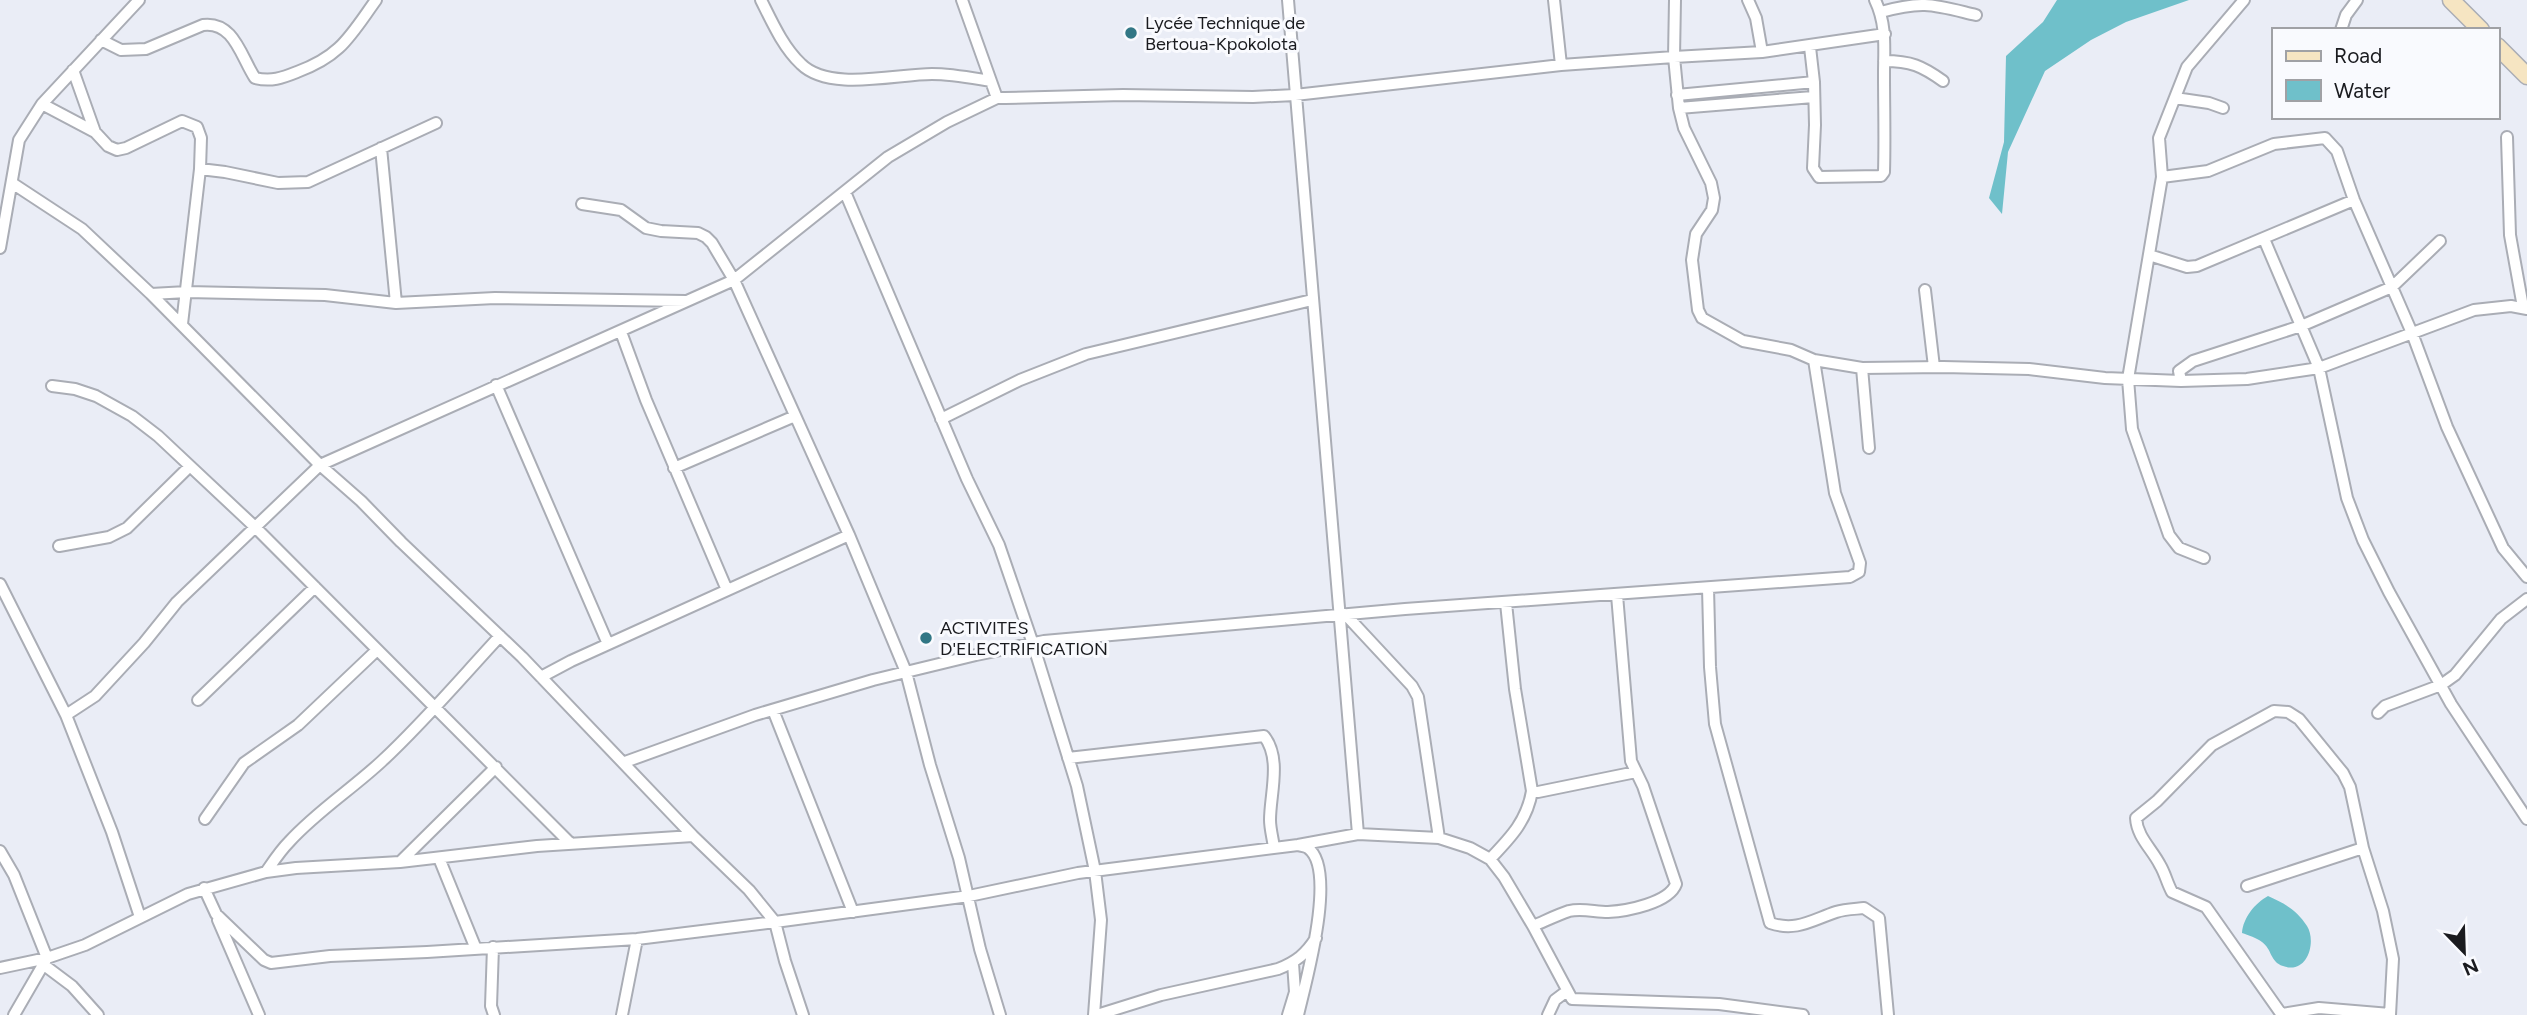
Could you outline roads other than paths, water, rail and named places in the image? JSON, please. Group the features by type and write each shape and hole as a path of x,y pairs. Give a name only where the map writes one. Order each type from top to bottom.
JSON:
{"main road":[{"path":"2451,0 2479,28"},
{"path":"2499,48 2527,76"}],"street":[{"path":"0,248 19,141 43,104 139,0"},
{"path":"101,40 121,50 146,49 203,25 212,24 222,27 236,41 255,78 268,81 318,65 338,51 376,0"},
{"path":"761,0 780,37 801,65 813,73 837,79 932,74 991,80"},
{"path":"962,0 997,98"},
{"path":"1288,0 1312,300 1342,614 1358,834"},
{"path":"1554,0 1561,65"},
{"path":"1675,0 1674,57 1679,108 1685,128 1711,183 1714,198 1712,210 1696,234 1692,260 1698,310 1702,318 1743,341 1791,350 1814,360 1862,368 2029,369 2128,379 2181,381 2247,379 2319,368 2473,310 2511,306 2525,308 2510,236 2507,137"},
{"path":"1748,0 1756,18 1762,52"},
{"path":"1810,47 1814,82 1815,174 1819,177 1881,176 1884,172 1886,108 1885,34 1881,12 1875,0"},
{"path":"2204,558 2179,548 2169,535 2132,429 2128,379 2162,177 2159,138 2187,67 2244,0"},
{"path":"2342,28 2346,15 2357,0"},
{"path":"1881,12 1909,4 1928,4 1976,15"},
{"path":"66,715 95,696 177,602 320,465 734,280 888,157 947,122 997,98 1295,95 1561,65 1762,52 1885,34"},
{"path":"1884,61 1901,61 1926,68 1943,81"},
{"path":"73,70 94,132"},
{"path":"1677,95 1814,82"},
{"path":"1679,108 1813,97"},
{"path":"2175,98 2223,108"},
{"path":"43,104 94,132 108,146 117,150 182,121 197,127 201,138 200,169 182,324"},
{"path":"200,169 292,184 308,182 436,123"},
{"path":"2162,177 2208,172 2274,144 2325,138 2337,151 2354,200 2412,333 2447,427 2502,548 2527,577"},
{"path":"381,148 396,303"},
{"path":"12,183 82,229 151,293 320,465 361,501 500,636 625,762 693,836 749,890 775,922 803,1015"},
{"path":"845,192 941,419 999,545 1033,643 1077,786 1095,871 1101,920 1095,1015 1161,995 1278,969 1293,963 1307,952 1316,938"},
{"path":"2148,255 2187,267 2197,266 2354,200"},
{"path":"582,204 621,209 646,228 698,233 712,243 734,280 849,535 906,672 930,765 960,858 980,949 1000,1015"},
{"path":"2264,239 2319,368 2347,498 2363,540 2441,685 2527,819"},
{"path":"2181,381 2179,371 2193,361 2301,326 2392,287 2440,241"},
{"path":"2520,282 2517,271 2527,262"},
{"path":"1925,290 1934,367"},
{"path":"151,293 325,295 396,303 495,298 689,301"},
{"path":"941,419 1020,380 1086,354 1312,300"},
{"path":"621,332 674,467 727,590"},
{"path":"625,762 772,710 906,672 1033,643 1342,614 1850,577 1859,572 1860,563 1835,493 1814,360"},
{"path":"1862,368 1869,447"},
{"path":"496,385 608,644"},
{"path":"52,387 75,389 96,396 132,416 158,436 255,527 571,844"},
{"path":"674,467 795,416"},
{"path":"59,546 109,537 127,528 190,466"},
{"path":"541,677 849,535"},
{"path":"0,584 66,715 112,832 140,917"},
{"path":"198,700 315,587"},
{"path":"1708,588 1715,724 1770,923 1783,928 1805,925 1838,911 1864,908 1879,918 1888,1015"},
{"path":"1534,926 1570,911 1606,912 1631,909 1665,897 1673,891 1676,884 1643,786 1630,761 1617,595"},
{"path":"2378,713 2394,702 2441,685 2464,666 2501,619 2527,599"},
{"path":"1490,859 1519,828 1530,805 1532,791 1515,689 1506,603"},
{"path":"1342,614 1412,686 1418,697 1439,838"},
{"path":"266,872 287,843 347,792 435,708 500,636"},
{"path":"205,819 244,763 298,725 377,650"},
{"path":"772,710 853,912"},
{"path":"2274,711 2288,712 2299,719 2343,773 2350,787 2363,848 2383,911 2393,959 2390,1015 2319,1008 2282,1015 2206,907 2172,892 2162,868 2147,848 2136,818 2157,801 2212,745 2274,711"},
{"path":"1068,758 1264,736 1268,741 1274,767 1270,821 1274,848"},
{"path":"400,862 496,766"},
{"path":"1532,791 1636,772"},
{"path":"216,914 256,953 271,963 330,956 637,939 969,896 1095,871 1298,845 1358,834 1439,838 1470,848 1490,859 1534,926 1572,999 1719,1004 1802,1015"},
{"path":"0,968 45,962 204,888 266,872 400,862 571,844 693,836"},
{"path":"1298,845 1308,848 1319,867 1316,938 1298,1015"},
{"path":"2247,886 2363,848"},
{"path":"0,851 15,875 45,962 72,986 97,1015"},
{"path":"439,858 476,949"},
{"path":"204,888 259,1015"},
{"path":"622,1015 637,939"},
{"path":"491,1012 493,947"},
{"path":"14,1015 45,962"},
{"path":"1288,1015 1295,992 1293,963"},
{"path":"1548,1015 1555,1000 1567,991"}],"water":[{"path":"2057,0 2189,0 2126,22 2091,40 2045,71 2008,152 2002,214 1989,198 2004,142 2006,56 2043,22"},
{"path":"2268,896 2290,908 2310,933 2308,955 2298,966 2291,968 2279,964 2262,942 2242,933 2250,912"}],"place":[{"name":"Lycée Technique de Bertoua-Kpokolota","path":"1131,33"},
{"name":"ACTIVITES D'ELECTRIFICATION","path":"926,638"}]}
